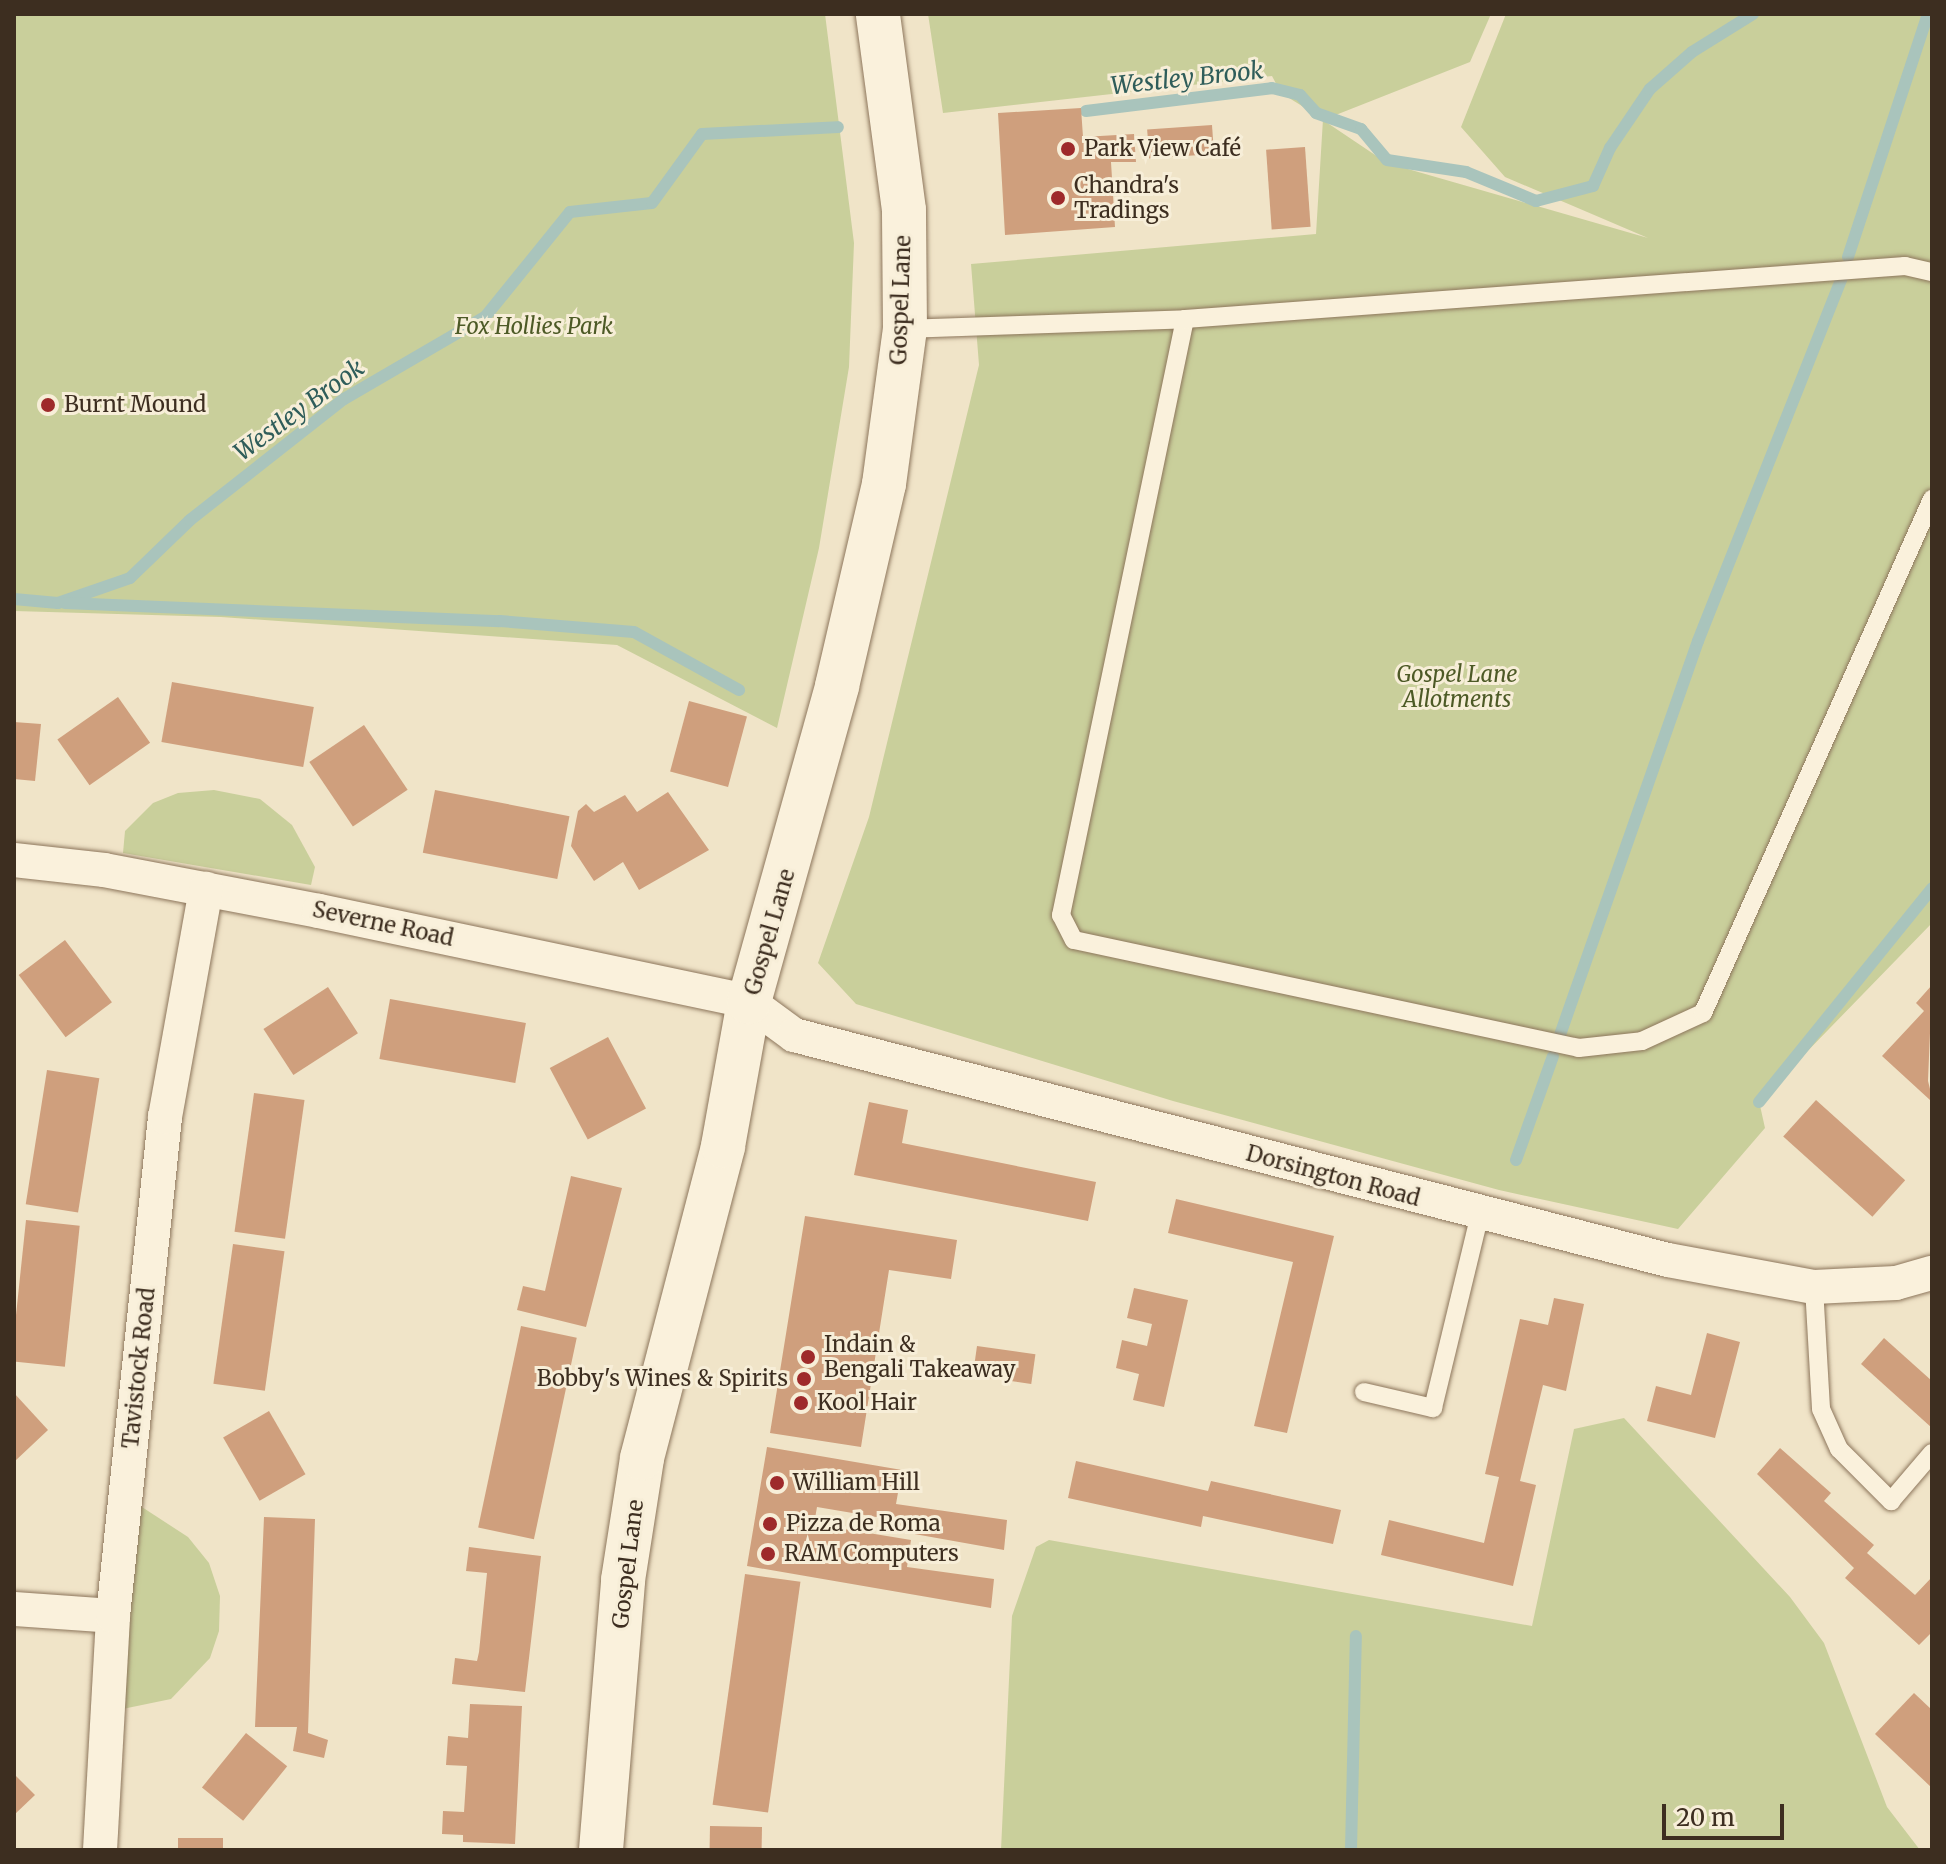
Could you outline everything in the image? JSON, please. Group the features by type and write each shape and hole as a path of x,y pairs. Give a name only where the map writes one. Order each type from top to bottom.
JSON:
{"street":[{"name":"Gospel Lane","path":"601,1850 623,1580 642,1458 723,1146 749,1002 837,686 884,484 905,329 904,210 878,14"},
{"name":"Severne Road","path":"14,860 206,889 749,1002"},
{"name":"Tavistock Road","path":"100,1850 113,1616 165,1117 206,889"},
{"name":"Dorsington Road","path":"749,1002 794,1035 1668,1260 1814,1287 1896,1283 1932,1273"},
{"path":"14,1609 113,1616"}],"lane":[{"path":"905,329 1185,319 1905,266 1932,272"},
{"path":"1185,319 1061,915 1074,940 1579,1048 1642,1041 1703,1013 1932,499"},
{"path":"1364,1392 1433,1408 1480,1214"},
{"path":"1814,1287 1821,1409 1839,1449 1891,1501 1932,1453"}],"green space":[{"name":"Fox Hollies Park","path":"14,14 825,14 854,243 849,367 819,548 777,728 617,645 221,617 14,611"},
{"name":"Gospel Lane Allotments","path":"928,14 1491,14 1470,62 1323,120 1387,163 1648,238 1505,177 1461,127 1506,14 1932,14 1932,923 1759,1101 1765,1128 1678,1229 1499,1190 1173,1101 856,1004 818,963 869,817 979,365 971,264 1316,234 1323,119 1281,93 1272,76 943,113"},
{"path":"214,790 260,799 292,825 315,867 311,885 123,853 125,831 153,803 178,793"},
{"path":"1624,1418 1790,1597 1824,1643 1887,1807 1920,1850 1001,1850 1012,1616 1036,1547 1049,1540 1532,1626 1574,1429"},
{"path":"125,1496 188,1537 209,1563 220,1596 219,1631 210,1658 171,1699 108,1712"}],"building":[{"path":"1081,108 1083,137 1134,134 1136,162 1111,162 1115,227 1005,235 998,113"},
{"path":"1212,125 1214,154 1149,158 1147,130"},
{"path":"1305,147 1311,227 1272,230 1266,150"},
{"path":"172,682 314,707 303,767 161,742"},
{"path":"118,697 150,743 90,785 57,739"},
{"path":"689,701 747,717 728,787 670,772"},
{"path":"14,722 41,724 35,781 14,779"},
{"path":"364,725 408,790 353,827 309,762"},
{"path":"435,790 569,816 557,879 423,853"},
{"path":"668,792 709,850 639,890 623,862 594,881 571,846 578,811 586,804 594,812 625,795 637,812"},
{"path":"65,940 112,1002 66,1037 19,975"},
{"path":"1932,985 1930,1100 1882,1056 1924,1011 1916,1003"},
{"path":"328,987 358,1033 293,1075 263,1029"},
{"path":"390,999 526,1023 515,1083 379,1059"},
{"path":"608,1037 646,1109 588,1140 550,1068"},
{"path":"47,1070 99,1078 78,1213 26,1204"},
{"path":"254,1093 305,1100 285,1239 235,1232"},
{"path":"1816,1100 1905,1180 1872,1217 1783,1136"},
{"path":"869,1102 908,1110 902,1143 1096,1182 1088,1221 854,1175"},
{"path":"571,1176 622,1188 586,1327 517,1310 523,1286 545,1291"},
{"path":"1176,1199 1334,1236 1287,1433 1254,1426 1293,1262 1168,1233"},
{"path":"805,1216 957,1240 951,1279 889,1270 861,1447 770,1433"},
{"path":"26,1220 80,1226 65,1367 14,1362"},
{"path":"233,1244 284,1251 265,1391 213,1384"},
{"path":"1134,1288 1188,1300 1164,1407 1133,1400 1139,1374 1116,1368 1122,1340 1147,1346 1152,1324 1127,1318"},
{"path":"1554,1298 1584,1304 1566,1391 1543,1385 1520,1481 1536,1485 1513,1586 1381,1555 1389,1520 1484,1543 1499,1477 1485,1474 1520,1319 1548,1325"},
{"path":"521,1326 577,1338 534,1539 478,1527"},
{"path":"1707,1333 1740,1342 1715,1438 1647,1421 1656,1386 1691,1395"},
{"path":"1884,1338 1932,1381 1932,1428 1861,1364"},
{"path":"977,1346 1035,1354 1031,1384 973,1376"},
{"path":"14,1393 48,1430 14,1462"},
{"path":"269,1411 306,1474 260,1501 223,1438"},
{"path":"767,1447 902,1470 896,1504 1007,1520 1004,1550 892,1530 894,1520 817,1507 814,1524 911,1540 907,1567 994,1579 991,1608 747,1566"},
{"path":"1780,1448 1831,1493 1824,1501 1874,1545 1867,1553 1915,1595 1932,1577 1932,1632 1919,1645 1845,1578 1854,1568 1757,1474"},
{"path":"1076,1461 1208,1491 1211,1481 1341,1510 1333,1544 1203,1516 1201,1527 1068,1498"},
{"path":"264,1517 315,1519 308,1733 328,1740 324,1758 293,1751 297,1727 255,1727"},
{"path":"469,1547 541,1556 525,1692 452,1684 455,1658 477,1661 479,1652 487,1573 466,1571"},
{"path":"745,1574 800,1582 768,1813 713,1805"},
{"path":"1914,1693 1932,1710 1932,1788 1875,1734"},
{"path":"470,1704 522,1706 515,1844 463,1842 463,1835 442,1834 443,1811 464,1812 467,1766 446,1765 448,1736 468,1738"},
{"path":"246,1733 287,1766 243,1821 202,1787"},
{"path":"14,1774 35,1795 14,1815"},
{"path":"710,1826 762,1827 762,1850 710,1850"},
{"path":"178,1838 223,1838 223,1850 178,1850"}],"waterway":[{"name":"Westley Brook","path":"1086,111 1272,88 1300,95 1316,113 1361,129 1387,160 1466,172 1536,201 1593,186 1610,148 1650,89 1692,52 1753,14"},
{"path":"1848,257 1928,14"},
{"name":"Westley Brook","path":"14,599 58,603 130,578 190,520 344,399 485,317 570,212 652,203 702,134 838,127"},
{"path":"1560,1035 1698,641 1843,275"},
{"path":"65,603 500,621 634,632 739,690"},
{"path":"1759,1102 1932,888"},
{"path":"1516,1160 1553,1056"},
{"path":"1351,1850 1356,1636"}],"place":[{"name":"Park View Café","path":"1068,149"},
{"name":"Chandra's Tradings","path":"1058,198"},
{"name":"Burnt Mound","path":"48,405"},
{"name":"Indain & Bengali Takeaway","path":"808,1357"},
{"name":"Bobby's Wines & Spirits","path":"804,1379"},
{"name":"Kool Hair","path":"801,1403"},
{"name":"William Hill","path":"777,1483"},
{"name":"Pizza de Roma","path":"770,1524"},
{"name":"RAM Computers","path":"768,1554"}]}
